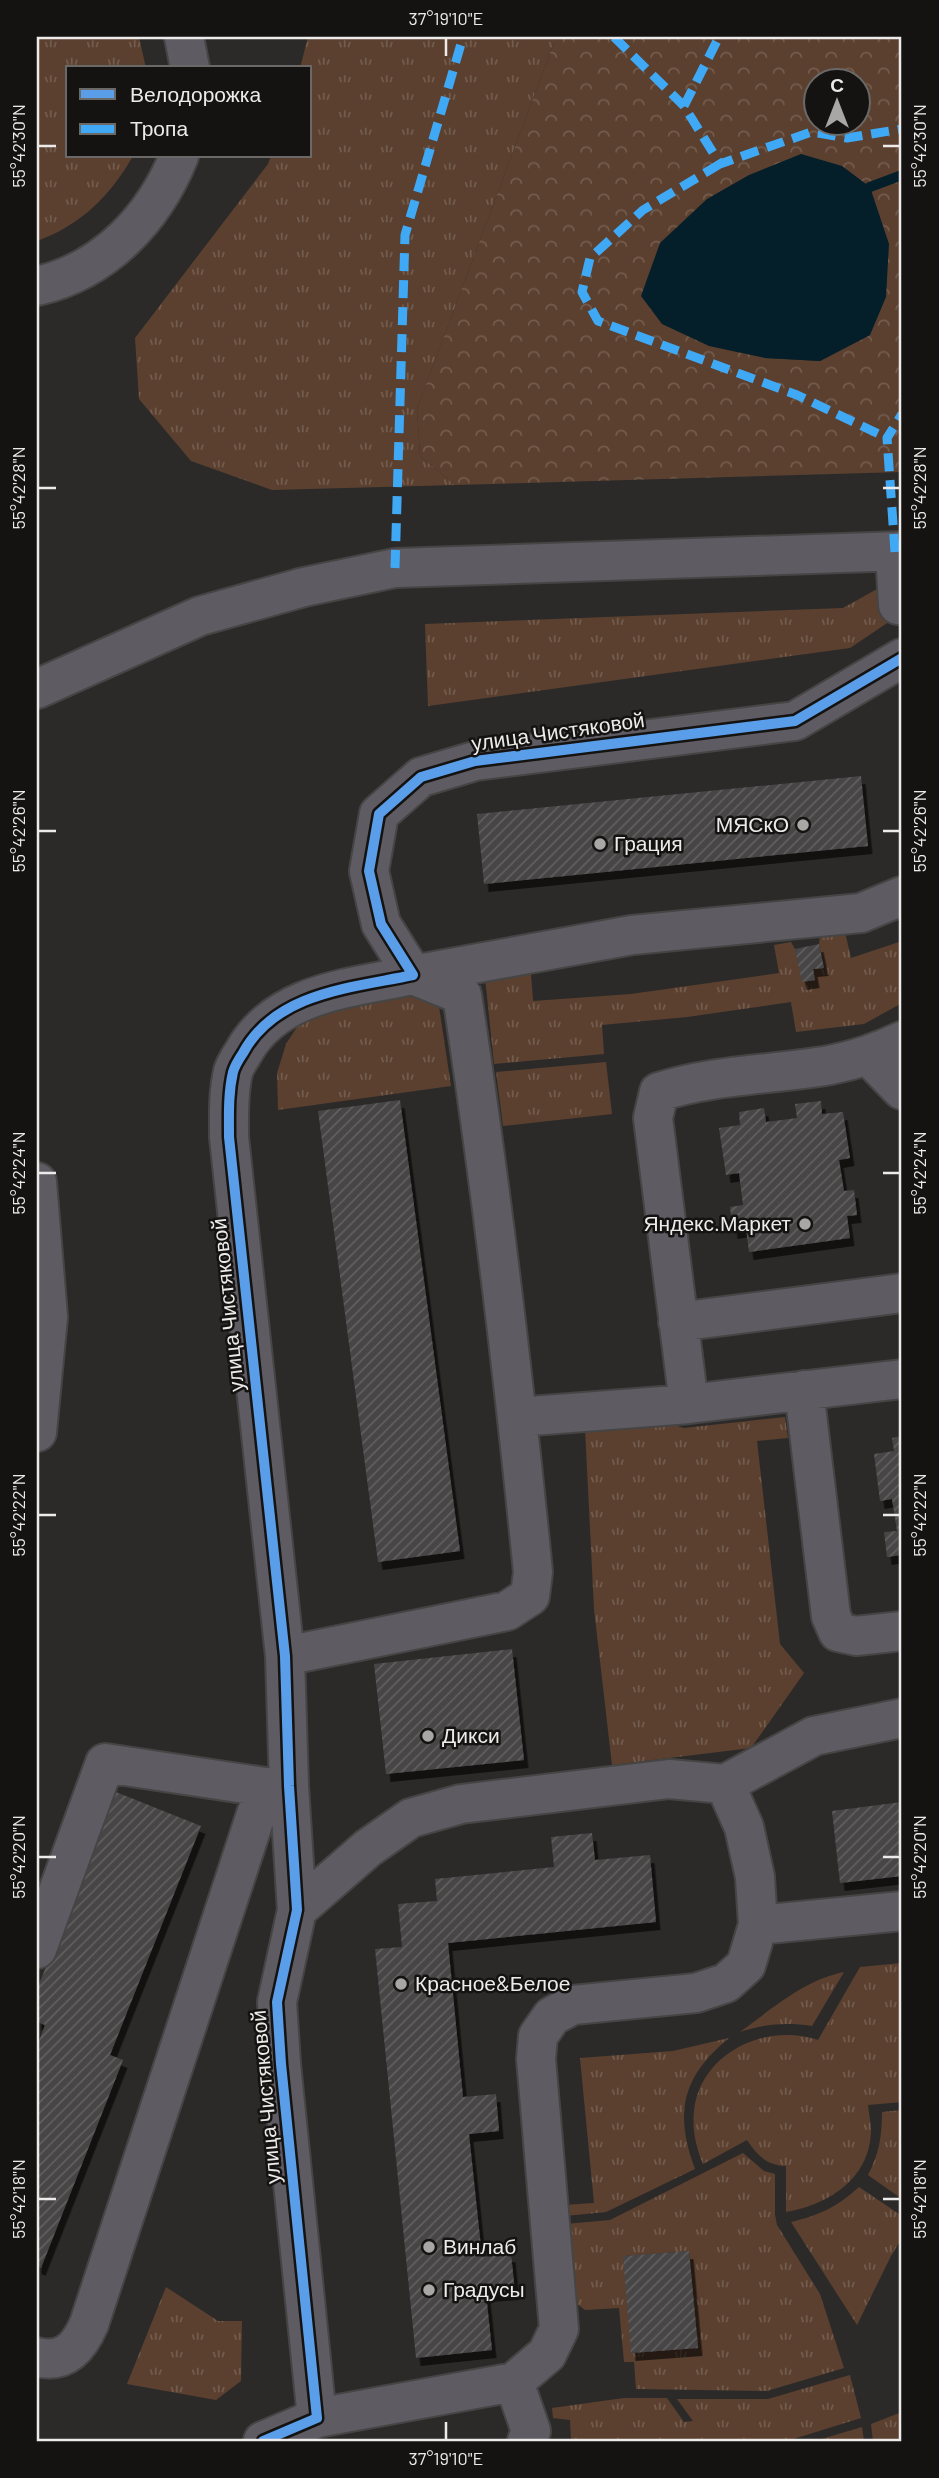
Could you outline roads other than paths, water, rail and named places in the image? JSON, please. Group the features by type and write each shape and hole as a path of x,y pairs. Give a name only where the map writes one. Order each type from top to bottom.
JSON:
{"street":[{"path":"184,37 190,66"},
{"path":"38,287 103,257 129,234 152,209 178,158"},
{"path":"37,689 200,617 303,587 395,568 899,552 901,613"},
{"name":"улица Чистяковой","path":"317,2418 277,2002 297,1910 277,1786 285,1656 229,1137 229,1101 234,1069 251,1037 282,1010 324,993 413,975 382,924 369,871 379,814 421,777 475,761 795,721 902,658"},
{"path":"413,975 632,935 861,913 902,896"},
{"path":"285,1656 507,1611 530,1597 533,1572 518,1417 481,1121 462,995 413,975"},
{"path":"689,1404 653,1118 659,1092 683,1084 831,1065 886,1049 902,1090"},
{"path":"37,1182 48,1317 37,1432"},
{"path":"678,1322 902,1293"},
{"path":"518,1417 689,1404 902,1379"},
{"path":"804,1390 831,1616 838,1632 856,1636 902,1631"},
{"path":"297,1910 368,1848 411,1818 461,1804 669,1779 725,1784 814,1736 902,1718"},
{"path":"37,1949 105,1763 277,1786 89,2324 80,2343 66,2355 47,2359 37,2357"},
{"path":"263,2441 317,2418 514,2382 547,2354 559,2329 536,2059 538,2036 552,2016 573,2006 696,1993 726,1983 746,1965 758,1925 755,1877 744,1827 725,1784"},
{"path":"758,1925 902,1910"},
{"path":"514,2382 531,2431 527,2441"}],"water":[{"path":"801,154 842,166 870,187 889,244 886,297 870,335 820,361 765,358 709,346 662,324 641,296 660,243 707,199 749,175"}],"waterway":[{"path":"870,187 902,175"}],"place":[{"name":"МЯСкО","path":"803,825"},
{"name":"Грация","path":"600,844"},
{"name":"Яндекс.Маркет","path":"805,1224"},
{"name":"Дикси","path":"428,1736"},
{"name":"Красное&Белое","path":"401,1984"},
{"name":"Винлаб","path":"429,2247"},
{"name":"Градусы","path":"429,2290"}]}
